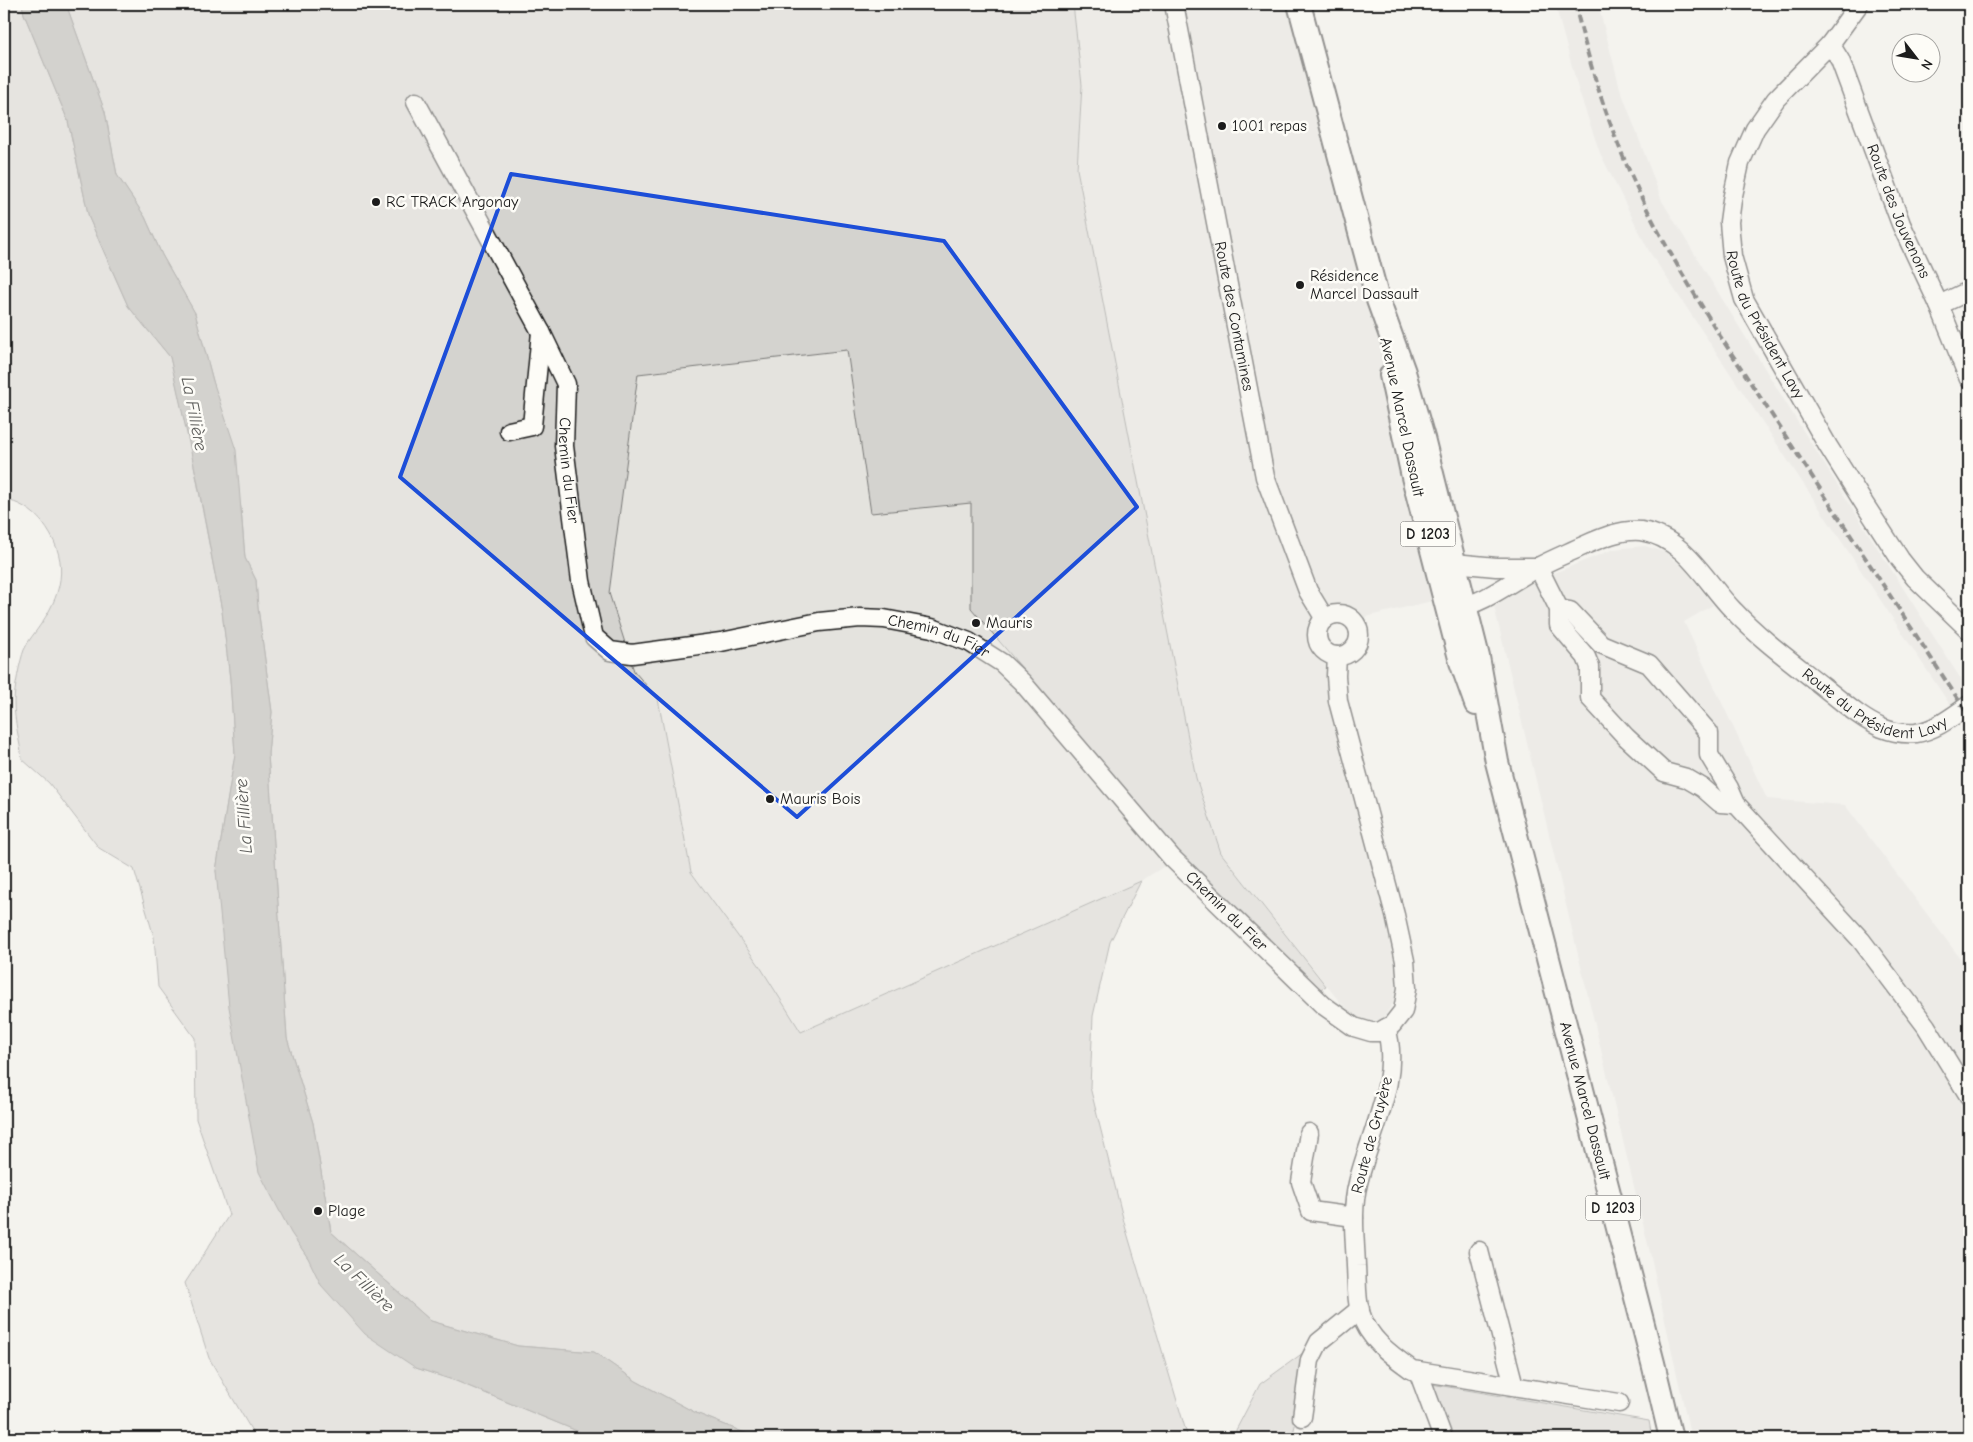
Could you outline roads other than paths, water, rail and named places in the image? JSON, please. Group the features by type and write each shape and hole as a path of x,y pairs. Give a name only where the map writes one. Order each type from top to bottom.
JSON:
{"main road":[{"name":"Avenue Marcel Dassault","path":"1299,4 1378,300 1404,372 1423,438 1446,564 1457,609 1478,657 1497,762 1653,1362 1671,1438"}],"street":[{"name":"Route des Contamines","path":"1174,4 1265,477 1308,591 1325,619"},
{"name":"Route du Président Lavy","path":"1859,4 1830,44 1776,99 1755,129 1740,163 1732,200 1729,222 1732,256 1744,299 1828,446 1865,505 1900,559 1915,578 1969,630"},
{"name":"Route des Jouvenons","path":"1830,44 1840,60 1901,224 1939,305 1969,379"},
{"path":"416,102 541,332 532,426 508,431"},
{"path":"1939,305 1969,291"},
{"name":"Chemin du Fier","path":"541,332 566,384 564,446 580,581 594,637 610,650 632,654 721,642 819,622 860,618 908,622 932,628 968,642 1002,663 1022,682 1172,858 1323,1005 1361,1031 1380,1032 1386,1028"},
{"name":"Route du Président Lavy","path":"1457,609 1499,591 1538,567 1596,540 1619,532 1642,532 1664,539 1686,554 1733,610 1756,632 1861,716 1882,728 1906,733 1917,732 1938,725 1969,705"},
{"name":"Route du Président Lavy","path":"1446,564 1538,567"},
{"path":"1538,567 1559,609 1559,625 1586,657 1590,667 1590,698 1664,772 1682,777 1703,788 1720,803 1736,804"},
{"path":"1559,609 1570,612 1601,644 1648,664 1709,733 1709,755 1729,788 1736,804 1861,940 1926,1026 1969,1096"},
{"path":"1334,614 1344,614 1353,619 1358,627 1360,637 1356,646 1349,653 1338,656 1324,650 1318,642 1317,632 1325,619 1334,614"},
{"path":"1590,674 1597,660 1612,650"},
{"path":"1338,656 1336,676 1338,701 1395,915 1405,961 1406,1001 1398,1019 1386,1028"},
{"path":"1682,777 1696,771 1709,755"},
{"name":"Route de Gruyère","path":"1386,1028 1391,1046 1392,1061 1384,1100 1358,1182 1354,1217 1360,1309 1374,1339 1392,1356 1412,1370 1619,1403"},
{"path":"1309,1133 1301,1182 1311,1211 1354,1217"},
{"path":"1479,1251 1514,1386"},
{"path":"1302,1417 1310,1360 1319,1342 1360,1309"},
{"path":"1418,1371 1443,1438"}],"water":[{"name":"La Fillière","path":"22,4 66,4 105,112 117,175 145,217 162,255 195,313 213,381 236,450 245,558 256,580 272,712 268,754 287,1038 313,1123 331,1232 431,1321 518,1346 594,1352 636,1381 696,1413 757,1438 594,1438 456,1381 416,1368 365,1334 321,1285 308,1258 291,1233 259,1172 229,1007 216,871 235,754 230,679 222,611 197,479 170,357 128,306 89,218 68,121 24,14"}],"railway":[{"path":"1575,4 1587,52 1610,122 1628,168 1666,246 1720,336 1969,716"}],"place":[{"name":"1001 repas","path":"1222,126"},
{"name":"RC TRACK Argonay","path":"376,202"},
{"name":"Résidence Marcel Dassault","path":"1300,285"},
{"name":"Mauris","path":"976,623"},
{"name":"Mauris Bois","path":"770,799"},
{"name":"Plage","path":"318,1211"}]}
